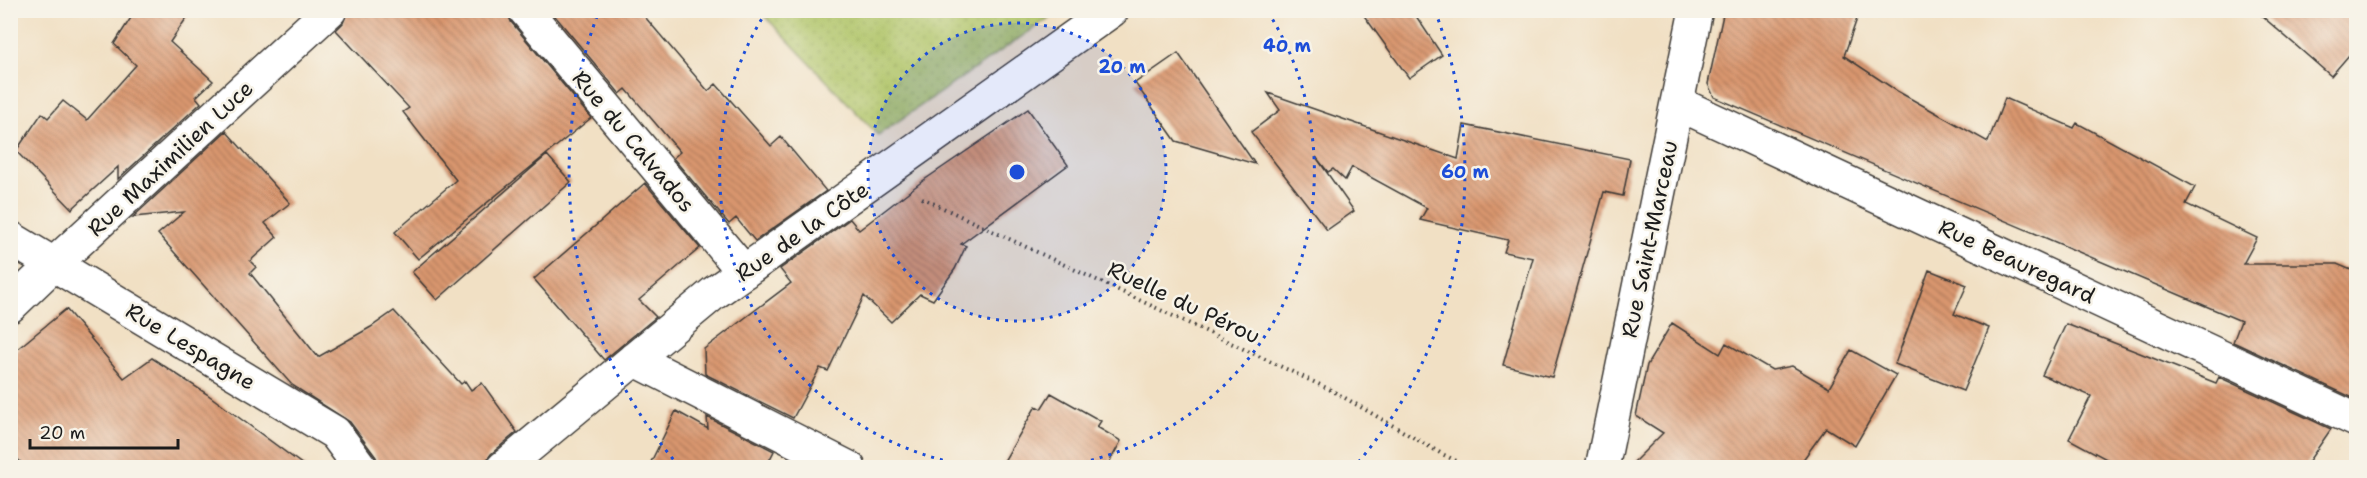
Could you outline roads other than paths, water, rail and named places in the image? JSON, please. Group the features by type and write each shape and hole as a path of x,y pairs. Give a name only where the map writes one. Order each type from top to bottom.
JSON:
{"street":[{"name":"Rue Maximilien Luce","path":"10,306 330,10"},
{"name":"Rue du Calvados","path":"525,10 744,272"},
{"name":"Rue de la Côte","path":"503,468 714,293 1112,10"},
{"name":"Rue Saint-Marceau","path":"1602,468 1696,10"},
{"name":"Rue Beauregard","path":"1677,103 2356,420"},
{"name":"Rue Lespagne","path":"10,238 335,433 362,468"},
{"path":"634,359 849,468"}]}
